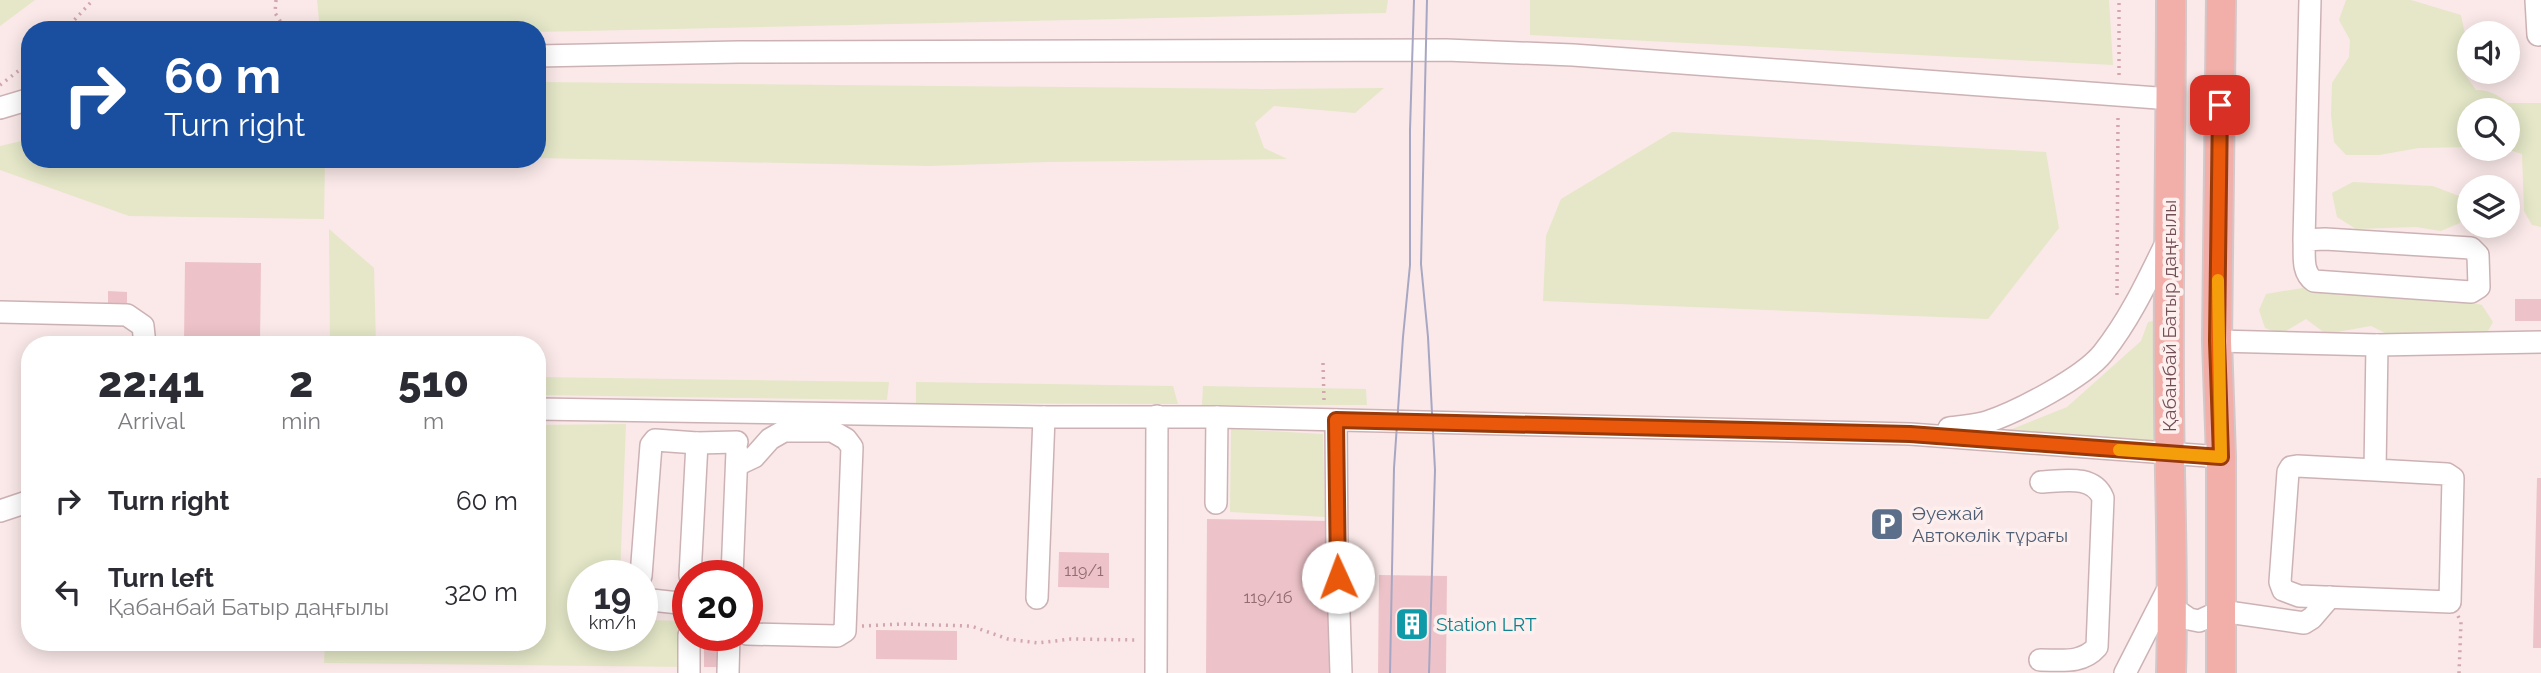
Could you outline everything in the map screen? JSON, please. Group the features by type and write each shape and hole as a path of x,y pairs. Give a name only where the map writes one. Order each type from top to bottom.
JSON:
{"main road":[{"name":"Қабанбай Батыр даңғылы","path":"2171,0 2168,239 2173,608 2171,673"},
{"path":"2221,0 2217,341 2221,457 2221,673"}],"lane":[{"path":"2304,240 2471,248 2478,255 2479,287 2470,292 2314,281 2308,277 2305,270 2304,240 2309,0"},
{"path":"2536,0 2538,35"},
{"path":"546,56 739,52 1446,50 1587,55 2171,99"},
{"path":"0,108 21,102"},
{"path":"1910,434 1986,423 2059,388 2101,356 2128,318 2168,239"},
{"path":"0,312 127,315 143,326 144,336"},
{"path":"2217,341 2377,345 2541,342"},
{"path":"2375,470 2377,345"},
{"path":"546,409 1217,417 1910,434 2221,457"},
{"path":"733,560 740,411"},
{"path":"1156,673 1157,416"},
{"path":"1037,598 1044,417"},
{"path":"1216,503 1217,417"},
{"path":"1330,420 1341,673"},
{"path":"737,465 754,457 770,439 784,432 832,431 852,446 846,627 842,635 837,636 763,634"},
{"path":"642,560 649,451 655,440 737,442"},
{"path":"691,560 697,443"},
{"path":"2291,467 2375,470 2447,474 2453,478 2450,602 2330,597 2290,594 2283,590 2280,582 2288,472 2291,467"},
{"path":"2040,482 2088,481 2100,491 2103,498 2098,647 2079,660 2040,660"},
{"path":"0,510 21,504"},
{"path":"2125,673 2172,580"},
{"path":"2173,608 2189,619 2199,621 2221,611 2304,622 2312,618 2330,597"},
{"path":"688,651 689,673"},
{"path":"728,673 729,651"}],"path":[{"path":"73,21 93,0"},
{"path":"276,0 275,13 280,21"},
{"path":"2116,334 2119,0"},
{"path":"0,85 21,69"},
{"path":"1323,363 1330,420"},
{"path":"2450,602 2461,622 2459,673"},
{"path":"846,627 902,624 971,625 1008,639 1038,643 1071,639 1157,639"}],"green space":[{"path":"0,0 35,0 0,26"},
{"path":"317,0 1388,0 1386,13 546,32 546,21 319,21"},
{"path":"1530,0 2109,0 2113,65 1530,35"},
{"path":"2346,0 2411,0 2461,15 2462,21 2457,21 2457,84 2472,84 2476,90 2493,93 2501,98 2457,98 2457,147 2419,148 2379,155 2346,155 2334,142 2331,115 2332,83 2349,57 2350,40 2339,20"},
{"path":"546,82 1384,88 1355,113 1274,106 1255,123 1264,148 1287,159 929,166 546,158"},
{"path":"2520,103 2541,103 2541,227 2532,225 2524,211"},
{"path":"1672,132 2046,152 2059,228 1988,319 1543,301 1546,236 1561,199"},
{"path":"21,141 21,168 325,168 324,219 129,216 0,170 0,146"},
{"path":"2353,182 2433,186 2457,195 2457,224 2441,231 2416,227 2356,229 2337,217 2332,193"},
{"path":"329,229 374,268 376,336 330,336"},
{"path":"2320,285 2430,293 2482,305 2493,322 2487,333 2468,336 2419,333 2389,335 2371,326 2326,334 2306,319 2281,334 2265,328 2259,310 2266,294"},
{"path":"2157,320 2156,441 1997,435 2067,407 2141,341 2148,322"},
{"path":"546,377 889,382 887,400 546,395"},
{"path":"916,382 1173,386 1178,404 916,403"},
{"path":"1203,386 1366,389 1367,405 1202,405"},
{"path":"626,424 621,560 567,560 567,651 658,651 658,620 672,621 672,651 689,651 689,667 324,663 325,651 546,651 546,425"},
{"path":"1231,429 1323,434 1325,517 1230,512"}],"building":[{"path":"185,262 261,263 260,336 184,336"},
{"path":"108,291 127,292 127,310 108,310"},
{"path":"2515,299 2541,299 2541,321 2515,321"},
{"path":"2537,478 2541,478 2541,648 2533,648"},
{"path":"1207,519 1330,521 1329,673 1206,673"},
{"path":"1059,552 1109,553 1109,588 1058,587"},
{"name":"Station LRT","path":"1379,575 1447,576 1446,673 1378,673"},
{"path":"876,630 957,631 957,660 876,659"},
{"path":"704,651 723,651 723,667 704,667"}],"tram line":[{"path":"1390,673 1394,468 1410,265 1414,0"},
{"path":"1427,0 1421,264 1435,470 1429,673"}],"slow traffic":[{"path":"2119,450 2221,457 2218,280"}],"place":[{"name":"Әуежай Автокөлік тұрағы","path":"1887,524"},
{"name":"Station LRT","path":"1412,624"}],"route":[{"path":"1338,577 1336,420 1910,434 2221,457 2217,341 2220,105"}]}
